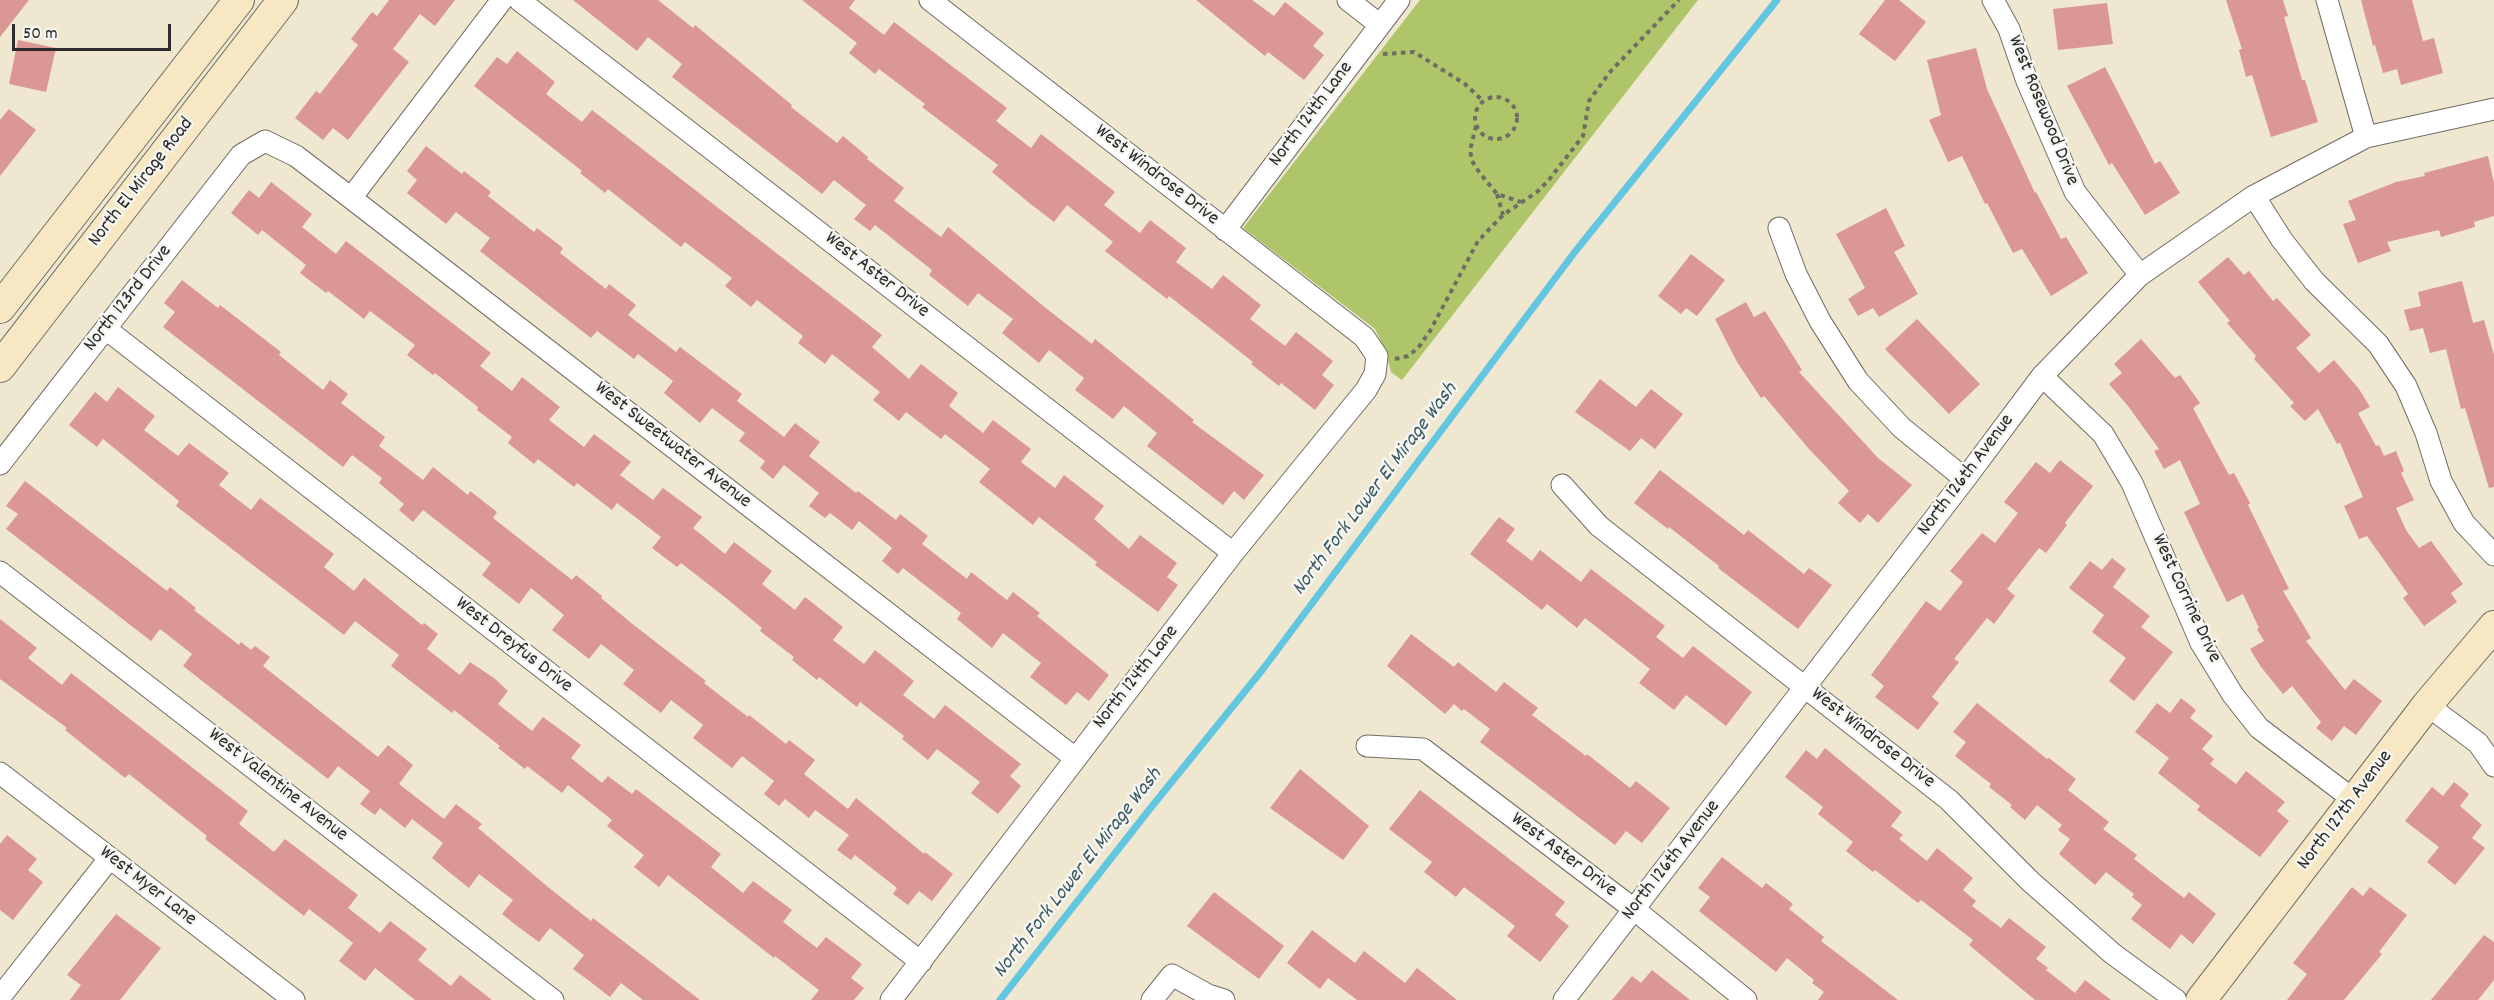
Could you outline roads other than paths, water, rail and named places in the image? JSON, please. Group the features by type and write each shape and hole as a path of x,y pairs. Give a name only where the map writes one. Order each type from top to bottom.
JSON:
{"main road":[{"name":"North El Mirage Road","path":"0,308 239,0"},
{"name":"North El Mirage Road","path":"0,367 283,0"},
{"name":"North 127th Avenue","path":"2201,1000 2427,705 2494,626"}],"street":[{"path":"351,198 502,0"},
{"name":"West Aster Drive","path":"519,0 1233,553"},
{"name":"West Windrose Drive","path":"930,0 1364,337 1377,356"},
{"path":"1348,0 1380,25"},
{"name":"North 124th Lane","path":"1225,230 1399,0"},
{"name":"West Rosewood Drive","path":"1993,0 2009,28 2027,81 2075,192 2140,275"},
{"path":"2326,0 2366,137"},
{"name":"North 126th Avenue","path":"1564,1000 2042,376 2140,275 2254,196 2366,137 2494,109"},
{"name":"West Sweetwater Avenue","path":"265,141 296,156 1075,758"},
{"name":"North 123rd Drive","path":"0,464 241,155 265,141"},
{"path":"2254,196 2282,240 2314,281 2384,352 2406,386 2426,433 2441,481 2464,523 2494,555"},
{"path":"1779,228 1796,274 1820,321 1857,381 1902,428 1965,479"},
{"name":"West Dreyfus Drive","path":"106,329 921,962"},
{"name":"North 124th Lane","path":"891,1000 1233,553 1366,390 1375,374 1377,356"},
{"name":"West Corrine Drive","path":"2042,376 2103,434 2126,473 2175,578 2201,643 2233,695 2259,728 2354,800"},
{"name":"West Windrose Drive","path":"1562,485 1599,526 1949,800 2039,890 2113,954 2176,1000"},
{"name":"West Valentine Avenue","path":"0,572 553,1000"},
{"path":"2427,705 2478,743 2494,766"},
{"name":"West Aster Drive","path":"1367,746 1423,749 1635,910 1746,1000"},
{"name":"West Myer Lane","path":"0,773 294,1000"},
{"path":"0,997 109,859"},
{"path":"1152,1000 1172,975 1208,995 1224,1000"}],"waterway":[{"name":"North Fork Lower El Mirage Wash","path":"1000,1000 1263,669 1574,253 1777,0"}]}
